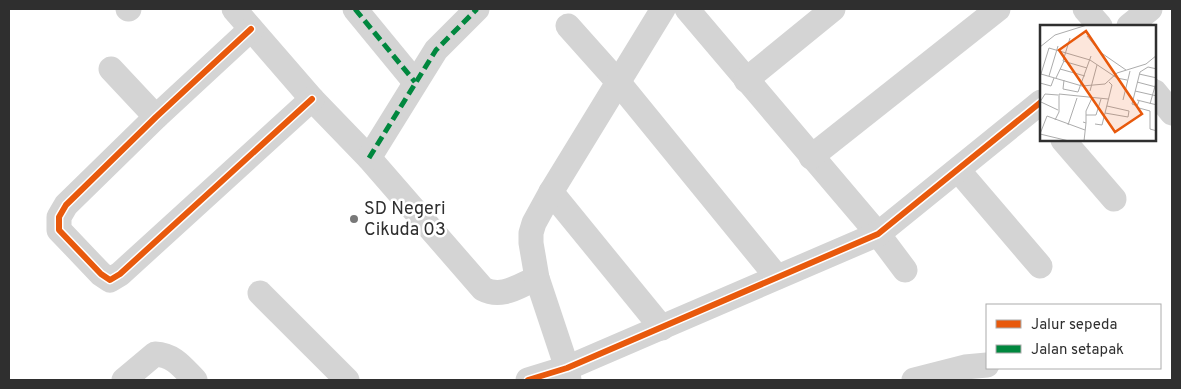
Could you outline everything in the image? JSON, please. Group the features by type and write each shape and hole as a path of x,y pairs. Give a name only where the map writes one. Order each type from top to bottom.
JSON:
{"street":[{"path":"234,9 312,99 369,158 483,289 493,294 501,293 537,278"},
{"path":"355,9 415,82"},
{"path":"369,158 436,50 477,9"},
{"path":"568,374 537,278 531,243 534,223 663,9"},
{"path":"687,9 878,234 905,270"},
{"path":"746,80 833,9"},
{"path":"811,157 998,9"},
{"path":"1085,9 1099,25"},
{"path":"1130,25 1150,9"},
{"path":"568,26 618,82 777,277"},
{"path":"251,30 156,116 66,205 59,217 58,230 101,274 110,280 120,274 312,99"},
{"path":"111,70 156,116"},
{"path":"1156,93 1172,113"},
{"path":"528,380 568,374 662,328 878,234 1039,108"},
{"path":"1064,141 1114,199"},
{"path":"958,170 1040,266"},
{"path":"551,192 662,328"},
{"path":"260,293 347,380"},
{"path":"124,380 155,354 165,354 174,359 195,380"},
{"path":"914,380 965,367 986,365"}],"marked path":[{"path":"355,9 415,82"},
{"path":"369,158 436,50 477,9"}],"cycle path":[{"path":"251,29 156,117 66,205 59,217 59,230 101,274 110,280 120,274 312,99"},
{"path":"528,380 567,368 878,234 1040,103"}],"place":[{"name":"SD Negeri Cikuda 03","path":"354,219"}]}
